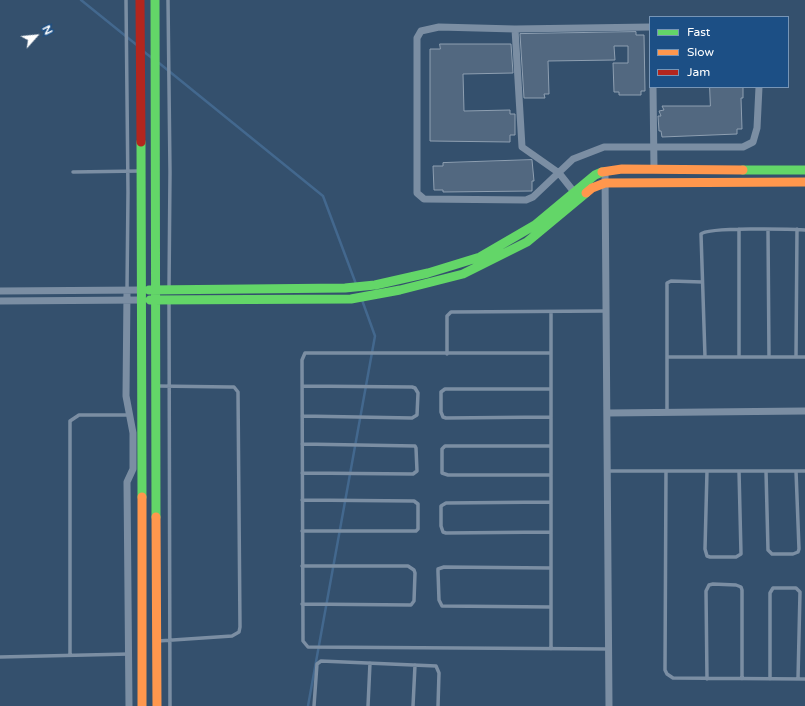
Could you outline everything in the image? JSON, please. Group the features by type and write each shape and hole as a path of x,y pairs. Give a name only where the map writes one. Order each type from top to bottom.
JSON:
{"street":[{"path":"140,0 142,706"},
{"path":"155,0 157,706"},
{"path":"649,27 515,29 439,27 425,29 418,33 417,193 424,199 526,200 533,197 577,157 600,148 654,146 743,147 753,142 757,128 759,88"},
{"path":"515,29 522,147 558,173 574,192"},
{"path":"653,88 654,169"},
{"path":"0,290 127,290 156,300 169,295 357,287 382,284 480,258 529,229 560,206 595,175 605,171 622,169 805,170"},
{"path":"605,171 609,706"},
{"path":"0,301 127,300 155,290 169,295 265,300 361,297 400,290 468,272 527,242 592,188 605,183 805,182"},
{"path":"11,290 11,300"},
{"path":"127,290 126,396 133,433 133,464 127,482 129,706"},
{"path":"607,413 805,411"}],"lane":[{"path":"126,0 128,171 127,290"},
{"path":"168,0 170,706"},
{"path":"74,172 141,171"},
{"path":"739,229 740,357"},
{"path":"705,357 701,234 706,231 739,229 805,230"},
{"path":"768,230 769,357"},
{"path":"796,357 797,230"},
{"path":"667,412 667,283 671,281 702,282"},
{"path":"447,354 447,316 451,312 606,311"},
{"path":"551,312 551,649"},
{"path":"551,353 308,353 303,356 303,640 304,644 308,646 609,649"},
{"path":"667,357 805,357"},
{"path":"156,386 230,386 234,387 238,392 240,619 239,632 236,635 170,641 157,640"},
{"path":"302,386 415,388 418,393 417,415 412,418 302,416"},
{"path":"551,389 445,389 441,392 441,412 443,417 446,418 551,417"},
{"path":"70,655 70,421 79,415 130,415"},
{"path":"302,444 415,446 417,471 413,474 302,473"},
{"path":"551,446 445,446 442,449 441,470 442,473 448,475 551,475"},
{"path":"607,471 805,471"},
{"path":"666,471 665,670 669,677 707,679 805,679"},
{"path":"707,471 705,549 706,553 710,557 736,556 741,554 739,471"},
{"path":"766,471 768,550 772,554 793,554 798,552 799,549 796,471"},
{"path":"302,500 414,501 417,502 418,510 418,529 416,531 302,531"},
{"path":"551,502 446,503 441,506 441,526 443,532 446,533 551,532"},
{"path":"302,566 408,566 414,570 414,601 411,605 302,604"},
{"path":"551,568 444,567 438,570 439,600 442,606 551,607"},
{"path":"707,679 706,591 709,585 713,584 736,585 741,587 742,590 742,679"},
{"path":"770,679 770,593 773,588 796,588 800,592 798,679"},
{"path":"0,657 129,654"},
{"path":"314,706 319,662 434,666 438,669 438,706"},
{"path":"368,706 370,663"},
{"path":"413,706 415,665"}],"building":[{"path":"636,32 636,35 644,35 645,91 641,91 641,95 619,95 619,92 614,92 613,63 628,63 628,46 614,46 615,60 548,61 549,94 544,94 545,98 524,98 520,34"},
{"path":"440,44 511,44 513,73 463,74 464,111 510,110 510,114 515,114 515,135 510,135 510,142 430,141 430,49 440,49"},
{"path":"710,88 743,88 743,98 741,98 742,129 737,129 737,134 662,137 661,131 659,131 658,116 661,116 659,111 664,110 662,106 710,106"},
{"path":"532,160 534,181 532,181 532,191 443,192 443,190 434,190 433,166 443,166 443,163"}],"waterway":[{"path":"81,0 138,46"},
{"path":"143,51 152,58"},
{"path":"159,63 323,196 356,284"},
{"path":"308,706 375,336 362,300"}],"traffic: fast":[{"path":"155,0 156,517"},
{"path":"141,142 142,497"},
{"path":"743,170 805,170"},
{"path":"149,290 345,288 375,285 428,273 480,257 535,225 595,175 602,172"},
{"path":"150,300 351,299 400,290 463,274 527,242 586,193"}],"traffic: slow":[{"path":"602,172 622,169 743,170"},
{"path":"586,193 592,188 605,183 805,182"},
{"path":"142,497 142,706"},
{"path":"156,517 157,706"}],"traffic: jam":[{"path":"140,0 141,142"}]}
